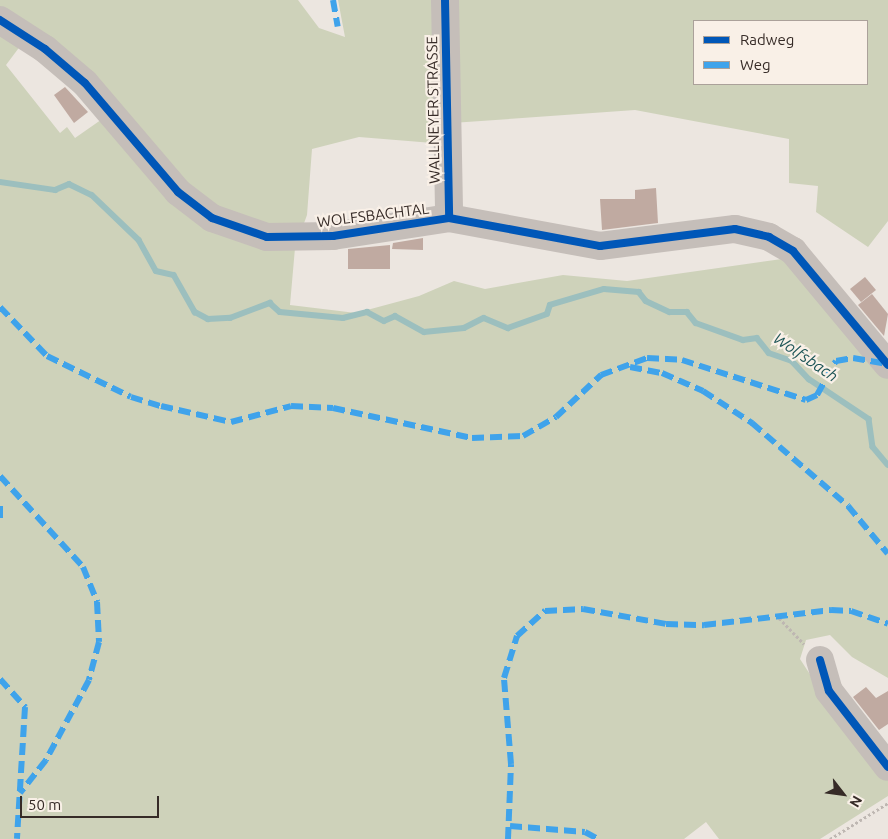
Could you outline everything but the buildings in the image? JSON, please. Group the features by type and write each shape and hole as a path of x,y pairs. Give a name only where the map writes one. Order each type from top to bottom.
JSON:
{"street":[{"name":"WALLNEYER STRASSE","path":"445,0 449,218"},
{"name":"WOLFSBACHTAL","path":"0,20 45,49 85,83 178,192 212,218 267,237 333,236 449,218 576,245 674,239 735,229 769,237 793,251 813,271 888,365"},
{"path":"820,660 829,691 888,767"}],"path":[{"path":"778,618 820,660"},
{"path":"830,839 888,803"}],"green space":[{"path":"0,0 298,0 319,28 345,37 338,0 438,0 445,144 359,137 312,149 307,215 295,248 290,305 356,313 419,296 454,281 485,289 563,275 627,281 782,259 888,375 888,678 852,657 830,635 806,640 800,659 837,716 888,780 888,796 820,839 719,839 706,822 684,839 0,839","holes":["30,33 118,108 75,138 67,127 60,133 6,65"]},
{"path":"450,0 888,0 888,221 868,247 816,212 818,186 789,183 789,139 635,110 452,123"}],"waterway":[{"name":"Wolfsbach","path":"0,182 55,190 69,184 92,195 139,240 156,271 174,275 195,312 208,319 230,318 270,303 280,312 343,318 367,312 384,321 395,316 424,332 464,328 484,318 508,328 547,314 550,305 604,289 639,292 646,301 670,312 687,312 696,323 743,340 757,338 769,353 792,361 809,379 869,419 873,447 888,465"}],"marked path":[{"path":"333,0 338,27"},
{"path":"0,307 47,356 131,397 161,406 231,422 291,406 333,408 472,438 523,436 556,417 601,375 647,358 682,360 806,400 817,395 836,361 853,358 887,364"},
{"path":"630,367 662,373 703,391 752,423 848,506 888,554"},
{"path":"0,476 83,567 97,602 99,642 89,680 46,760 20,793"},
{"path":"0,506 0,522"},
{"path":"508,839 511,764 504,678 517,636 545,611 583,609 666,624 704,625 831,610 851,611 888,624"},
{"path":"0,679 25,707 17,839"},
{"path":"510,826 585,832 598,839"}],"cycle path":[{"path":"445,0 449,218"},
{"path":"0,20 45,49 85,83 178,192 212,218 267,237 333,236 449,218 600,246 735,229 769,237 793,251 888,365"},
{"path":"820,660 829,691 888,767"}]}
